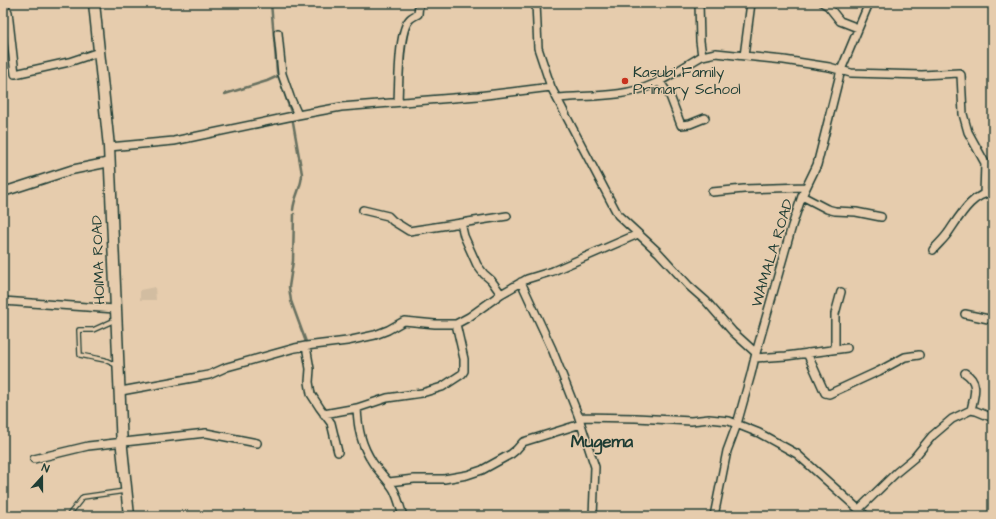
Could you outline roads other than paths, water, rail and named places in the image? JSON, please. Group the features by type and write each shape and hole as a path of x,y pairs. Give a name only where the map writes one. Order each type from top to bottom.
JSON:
{"main road":[{"name":"HOIMA ROAD","path":"94,3 109,147 115,309 121,391 122,441 129,516"}],"street":[{"path":"398,102 400,50 403,32 409,19 418,14 419,3"},
{"path":"536,3 538,48 551,87 618,215 658,252 756,355 786,356 847,348"},
{"path":"699,3 702,56"},
{"path":"744,56 751,3"},
{"path":"823,3 828,6 840,21 858,28"},
{"name":"WAMALA ROAD","path":"714,516 727,451 802,196 817,165 841,70 869,3"},
{"path":"8,12 7,34 15,74 69,62 99,52"},
{"path":"278,33 282,74 298,115"},
{"path":"557,98 600,97 626,93 659,81 702,56 716,53 784,60 851,73 959,73 961,76 964,114 968,132 985,163 984,194"},
{"path":"659,81 670,96 681,125 690,124 705,118"},
{"path":"109,147 174,141 341,107 478,96 551,87"},
{"path":"3,192 71,170 110,162"},
{"path":"712,192 806,187"},
{"path":"934,250 967,207 984,194 993,193"},
{"path":"802,196 834,211 856,212 881,217"},
{"path":"363,210 388,216 409,231 507,216"},
{"path":"461,223 464,236 477,265 491,280 501,294"},
{"path":"121,391 209,375 227,366 295,348 347,341 375,335 404,321 435,324 456,324 527,278 553,271 638,234"},
{"path":"520,282 552,349 580,421 595,467 593,516"},
{"path":"836,350 835,314 841,292"},
{"path":"3,301 115,309"},
{"path":"965,314 993,320"},
{"path":"324,414 357,408 387,398 422,393 442,387 462,374 464,371 464,358 456,324"},
{"path":"306,346 310,369 309,382 311,394 331,423 338,452"},
{"path":"807,353 825,393 828,394 879,371 905,357 918,355"},
{"path":"965,373 971,377 975,383 971,410"},
{"path":"357,408 358,428 364,444 374,464 389,482 394,491 403,516"},
{"path":"859,510 897,472 914,458 932,436 949,421 971,410 993,418"},
{"path":"389,482 414,479 444,479 467,475 482,470 511,454 523,442 580,421 636,418 691,421 709,419 729,421 759,433 797,454 866,516"},
{"path":"34,458 88,446 122,441 206,433 257,443"}],"lane":[{"path":"116,319 93,330 79,330 80,355 105,360 119,366"},
{"path":"68,516 83,497 126,491"}],"waterway":[{"path":"271,3 277,72 291,112"},
{"path":"225,94 278,76"},
{"path":"293,122 302,174 301,183 293,210"},
{"path":"294,214 293,261 289,287 291,301 306,342"}],"place":[{"name":"Kasubi Family Primary School","path":"625,81"}],"district":[{"name":"Mugema","path":"602,441"}]}
